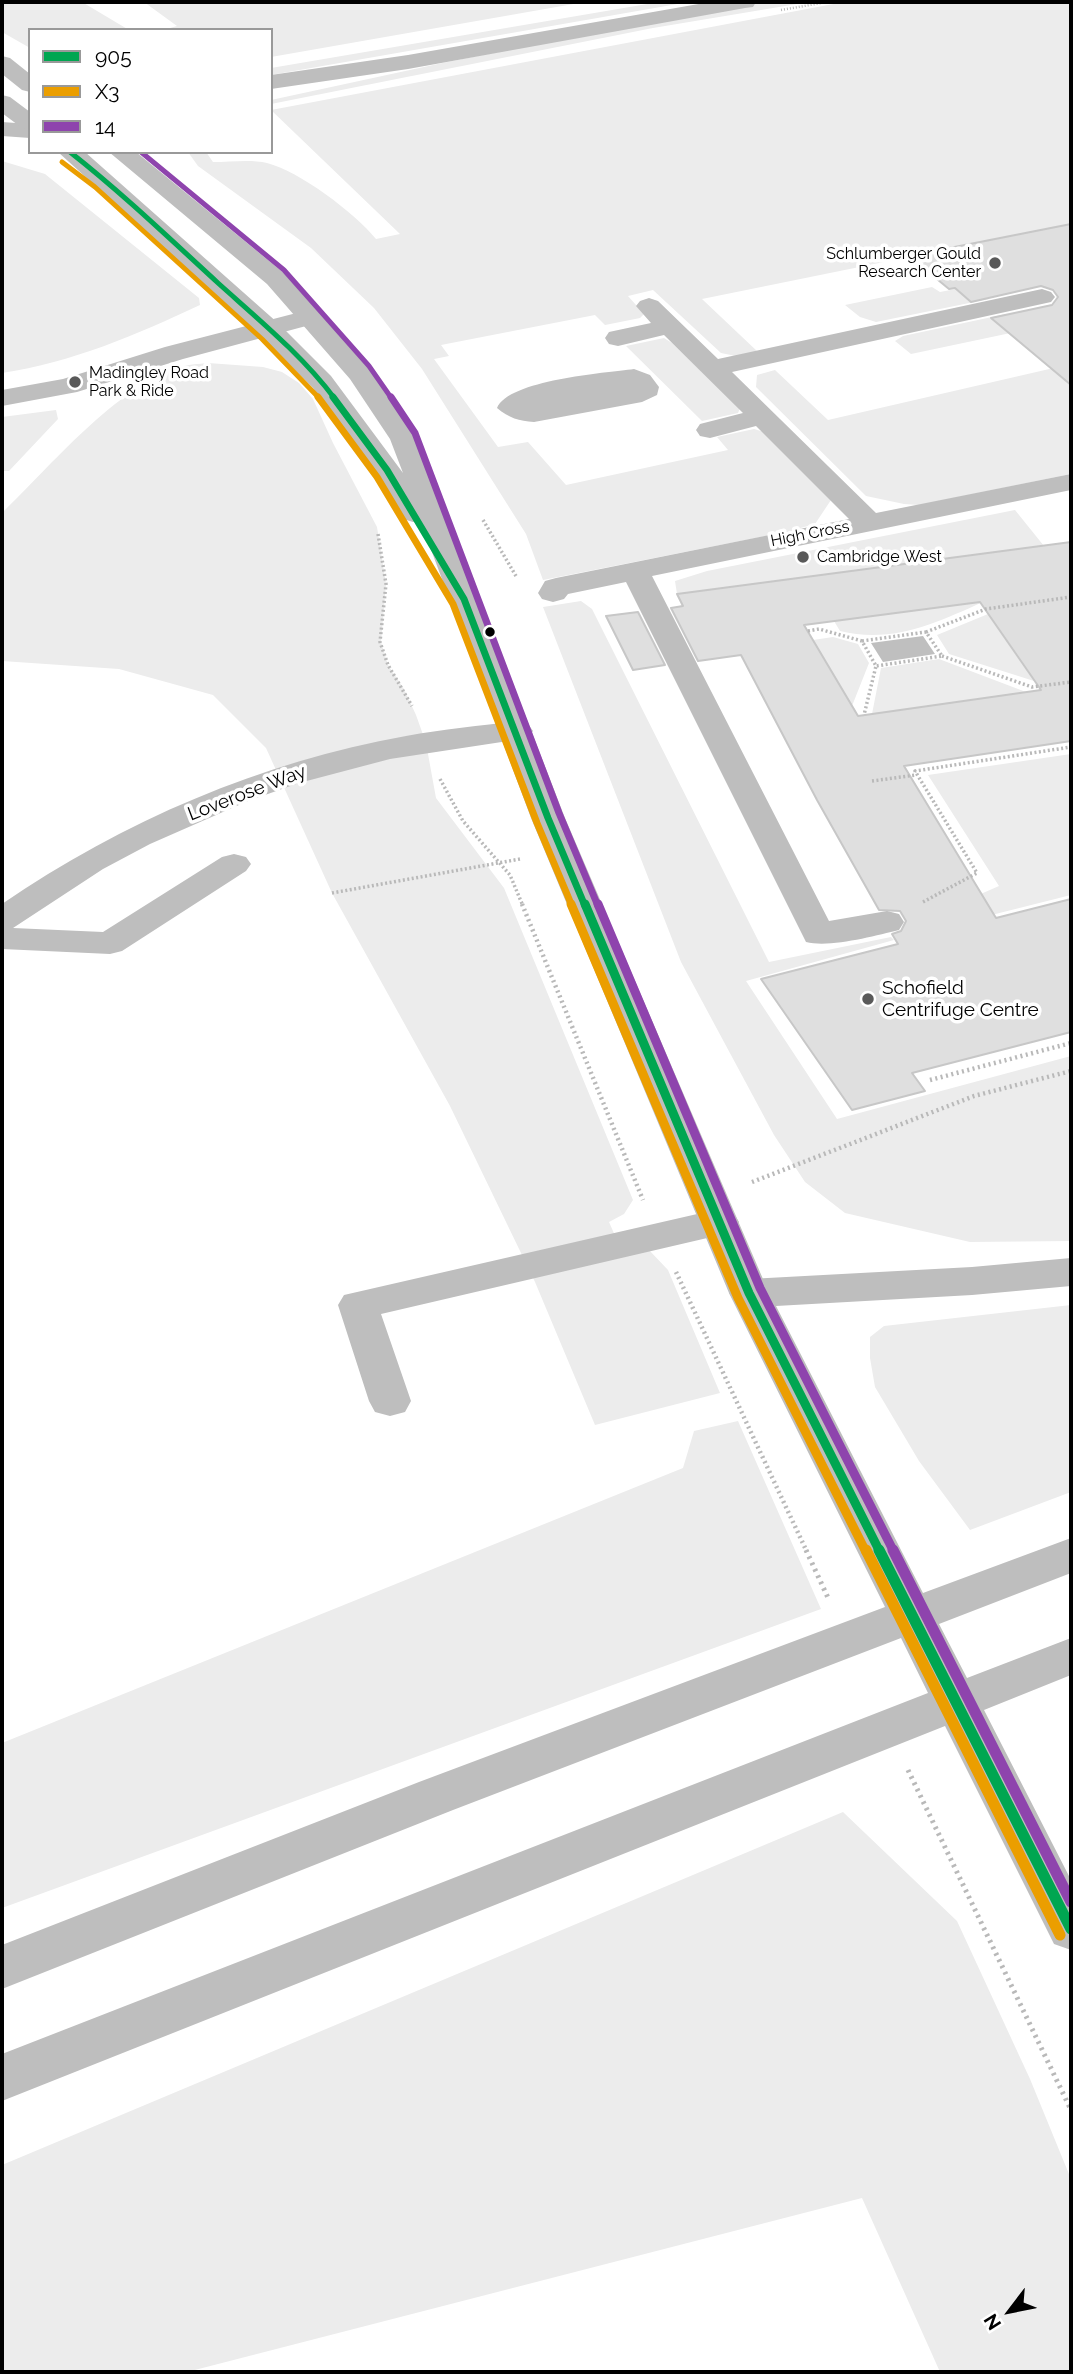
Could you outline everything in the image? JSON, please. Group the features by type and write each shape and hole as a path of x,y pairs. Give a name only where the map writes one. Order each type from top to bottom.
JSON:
{"main road":[{"path":"273,82 408,62 745,2"},
{"path":"273,92 408,62"},
{"path":"2,63 28,83"},
{"path":"73,154 103,178 270,330 322,382 387,470 464,599"},
{"path":"123,154 276,279 360,374 404,439 563,853 749,1293 1071,1929"},
{"path":"714,368 1042,297"},
{"path":"649,306 870,523"},
{"path":"2,398 68,386 174,353 312,317"},
{"path":"618,338 670,326"},
{"path":"710,430 761,417"},
{"name":"High Cross","path":"553,593 556,587 634,569 1071,482"},
{"path":"634,569 818,934 887,922"},
{"name":"Loverose Way","path":"2,920 92,860 168,823 302,770 392,748 517,731"},
{"path":"2,937 110,943 234,864"},
{"path":"390,1401 358,1305 659,1234 714,1210"},
{"path":"749,1293 972,1281 1071,1272"},
{"path":"2,1967 436,1796 1071,1555"},
{"path":"2,2078 1071,1656"}],"path":[{"path":"377,527 386,584 380,642 388,665 404,689 438,776 463,821 510,875 629,1171 777,1491"},
{"path":"808,631 819,629 862,641 926,632 986,609 1071,597"},
{"path":"926,632 942,656"},
{"path":"862,641 876,666 864,715"},
{"path":"876,666 942,656 1032,687 1071,682"},
{"path":"887,922 977,873 915,771 1071,747"},
{"path":"872,781 916,775"},
{"path":"332,892 563,853"},
{"path":"930,1080 1071,1043"},
{"path":"714,1210 974,1096 1071,1071"},
{"path":"965,1891 1071,2110"}],"shaded area":[{"path":"2,2 82,2 126,28 28,28 28,47 2,32"},
{"path":"144,2 585,2 273,57 273,28 170,28 177,26"},
{"path":"659,2 689,2 273,75 273,68"},
{"path":"759,2 809,2 653,28 273,104 273,100 447,62"},
{"path":"844,2 1071,2 1071,224 702,299 758,352 736,356 721,353 653,290 628,296 644,314 640,318 605,325 595,315 441,345 449,356 434,359 498,447 528,442 566,485 728,450 717,437 754,429 764,432 831,500 815,524 543,580 526,534 422,369 374,308 311,248 198,166 189,154 207,154 213,162 254,161 280,167 326,194 355,217 376,239 400,234 273,110"},
{"path":"2,161 45,174 199,298 200,305 79,355 2,373"},
{"path":"982,284 991,293 989,299 876,322 860,317 845,305 932,287 940,292"},
{"path":"1006,314 1018,315 1039,327 911,354 895,341 903,336"},
{"path":"664,338 740,408 738,413 702,421 626,346"},
{"path":"208,363 263,367 282,372 299,383 313,399 377,527 386,584 381,642 388,665 404,689 426,743 436,798 504,888 633,1200 624,1214 609,1222 620,1247 649,1250 668,1270 720,1393 595,1425 535,1282 450,1106 332,893 266,748 213,695 119,669 2,661 2,513 85,430 132,392 156,377 181,367"},
{"path":"1071,364 1071,474 919,505 866,496 756,387 757,375 775,370 828,420"},
{"path":"634,369 650,375 659,387 657,395 642,402 534,422 514,418 497,408 505,398 538,384"},
{"path":"56,410 58,419 9,471 2,471 2,417"},
{"path":"1015,510 1044,546 677,594 675,581 707,571"},
{"path":"581,601 592,609 769,962 891,937 894,940 746,981 837,1119 1071,1056 1071,1241 970,1242 845,1213 805,1182 774,1135 681,962 543,607"},
{"path":"983,602 931,624 896,633 878,635 840,631 834,621"},
{"path":"988,614 1034,681 949,654 937,635"},
{"path":"923,636 935,654 883,662 871,643"},
{"path":"833,637 858,644 869,663 852,706 813,640"},
{"path":"939,659 1026,692 872,714 881,668"},
{"path":"1071,754 1071,895 928,931 919,921 999,886 928,775"},
{"path":"1071,1305 1071,1492 970,1530 919,1461 875,1387 870,1337 884,1326"},
{"path":"738,1421 821,1609 2,1908 2,1743 683,1468 694,1431"},
{"path":"843,1812 957,1921 1030,2079 1071,2179 1071,2372 940,2372 862,2198 187,2372 2,2372 2,2165"}],"building":[{"path":"1071,224 1071,385 991,318 1052,305 1058,297 1053,290 1041,286 971,302 955,288 949,289 909,256"},
{"path":"1071,542 1071,741 904,766 996,918 1071,899 1071,1032 912,1073 925,1091 852,1110 761,979 898,944 892,934 901,931 906,921 900,911 879,910 817,800 741,655 698,661 671,608 683,606 677,594","holes":["980,602 1041,690 858,716 804,625"]},
{"path":"638,612 665,665 633,670 606,616"}],"transit line":[{"name":"905","path":"73,154 103,178 270,330 322,382 387,470 464,599 548,818 749,1293 1071,1929"},
{"name":"14","path":"143,154 284,270 369,366 415,433 559,813 760,1288 1071,1902"},
{"name":"X3","path":"62,162 95,187 262,339 313,390 377,477 453,604 537,823 738,1298 1060,1935"}],"place":[{"name":"Schlumberger Gould Research Center","path":"995,263"},
{"name":"Madingley Road Park & Ride","path":"75,382"},
{"name":"Cambridge West","path":"803,557"},
{"name":"Schofield Centrifuge Centre","path":"868,999"}]}
